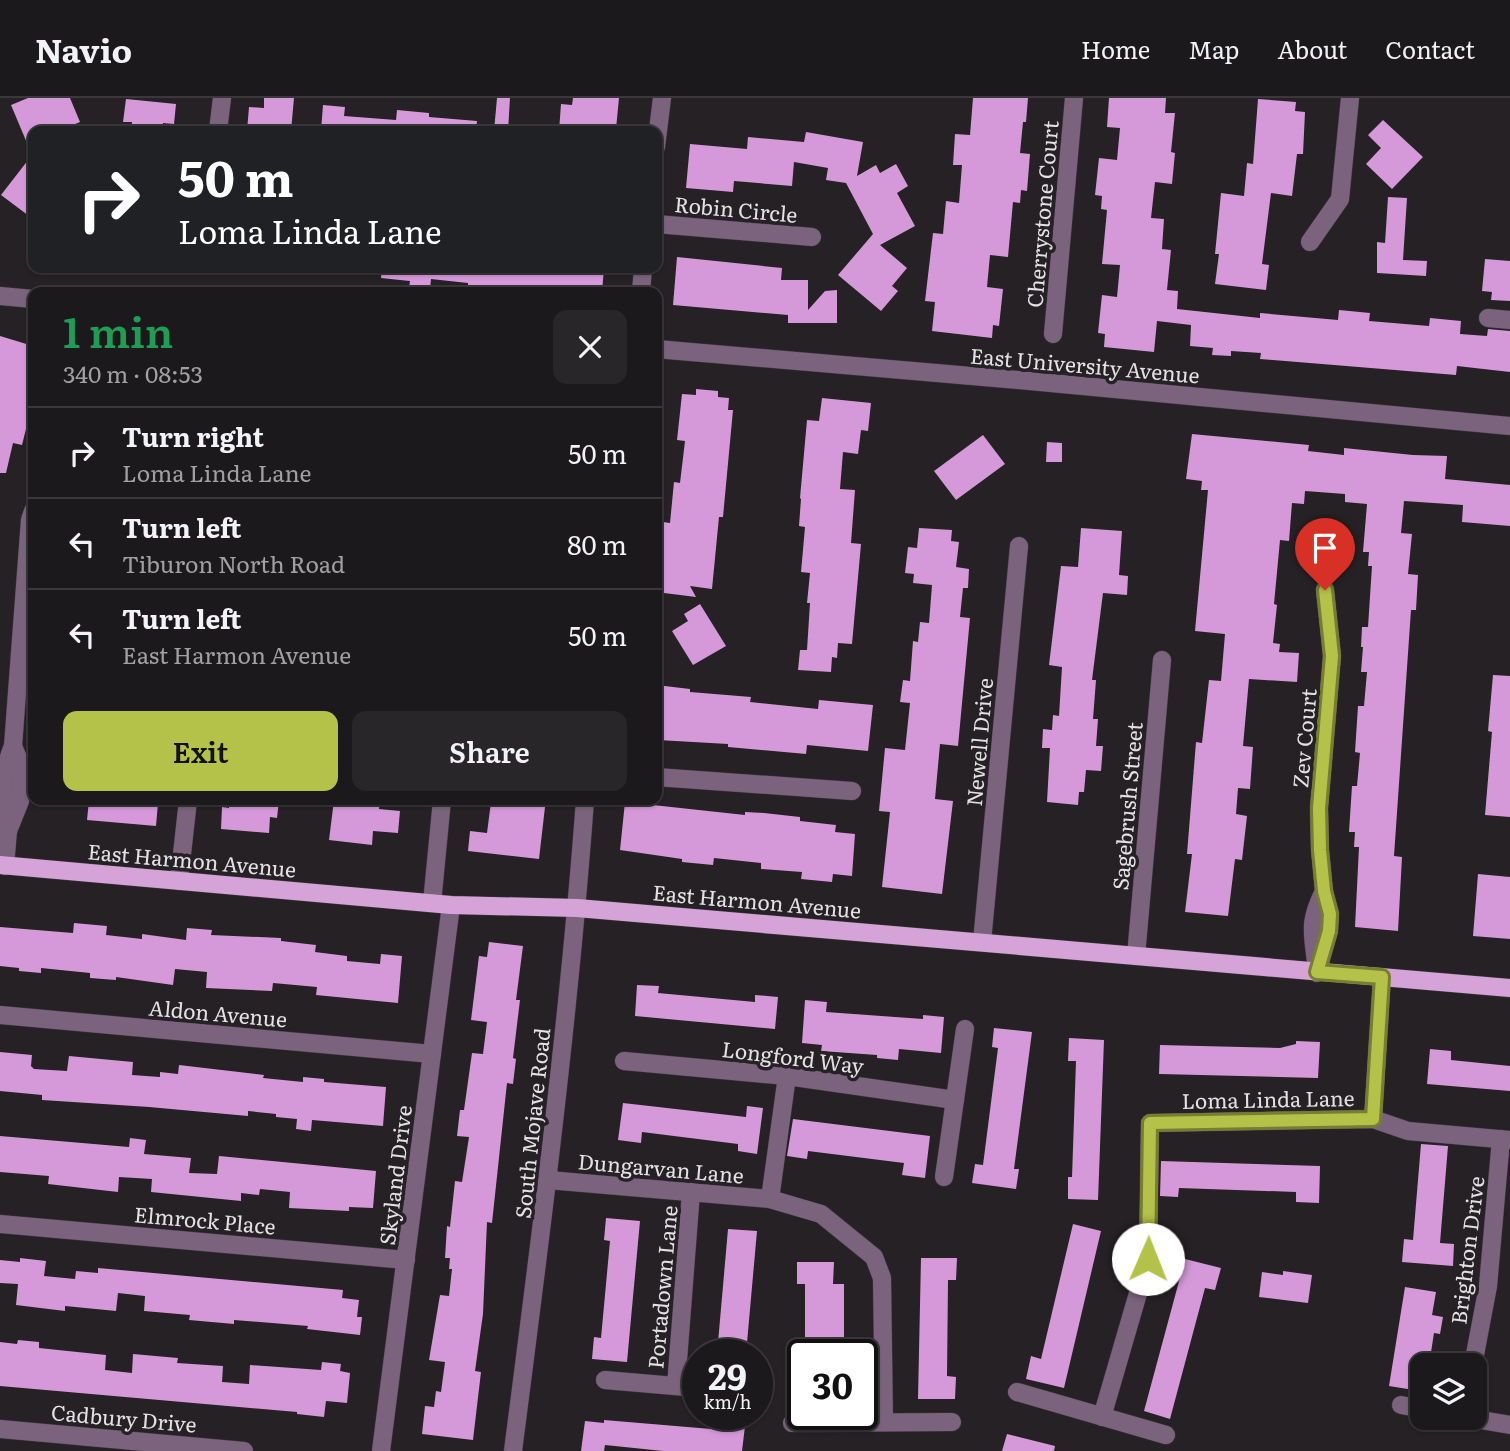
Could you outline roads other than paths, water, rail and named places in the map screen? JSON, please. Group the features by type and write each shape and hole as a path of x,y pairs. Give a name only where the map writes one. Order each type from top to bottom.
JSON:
{"main road":[{"name":"East Harmon Avenue","path":"2,865 452,905 577,908 1510,988"}],"street":[{"path":"219,126 222,98"},
{"path":"659,126 662,98"},
{"name":"Cherrystone Court","path":"1053,334 1074,98"},
{"path":"1310,242 1340,199 1350,98"},
{"name":"Robin Circle","path":"662,224 812,237"},
{"path":"0,296 28,299"},
{"path":"1488,318 1510,320"},
{"name":"East University Avenue","path":"662,350 1510,426"},
{"name":"Newell Drive","path":"982,942 1019,546"},
{"path":"2,865 8,831 1,799 4,767 13,746 28,547"},
{"name":"Zev Court","path":"1317,972 1312,928 1313,913 1324,891 1319,808 1332,656 1325,590"},
{"name":"Sagebrush Street","path":"1136,956 1162,660"},
{"path":"662,777 852,790"},
{"path":"179,881 187,805"},
{"path":"432,903 442,805"},
{"name":"South Mojave Road","path":"513,1451 548,1180 577,908 585,805"},
{"name":"Skyland Drive","path":"381,1451 452,905"},
{"path":"1373,1119 1382,977"},
{"name":"Aldon Avenue","path":"0,1015 432,1054"},
{"path":"944,1177 965,1029"},
{"name":"Longford Way","path":"624,1061 787,1076 955,1100"},
{"path":"770,1199 787,1076"},
{"name":"Loma Linda Lane","path":"1102,1417 1148,1259 1150,1123 1373,1119 1408,1131 1505,1140"},
{"name":"Brighton Drive","path":"1475,1353 1488,1286 1505,1140"},
{"name":"Dungarvan Lane","path":"548,1180 770,1199 821,1214 874,1257 882,1278 884,1422"},
{"name":"Portadown Lane","path":"676,1386 691,1192"},
{"name":"Elmrock Place","path":"0,1224 406,1260"},
{"path":"605,1380 682,1387"},
{"path":"1017,1392 1167,1435"},
{"path":"1401,1405 1410,1407"},
{"path":"1487,1421 1510,1425"},
{"path":"878,1422 953,1422"},
{"name":"Cadbury Drive","path":"0,1429 244,1451"}]}
